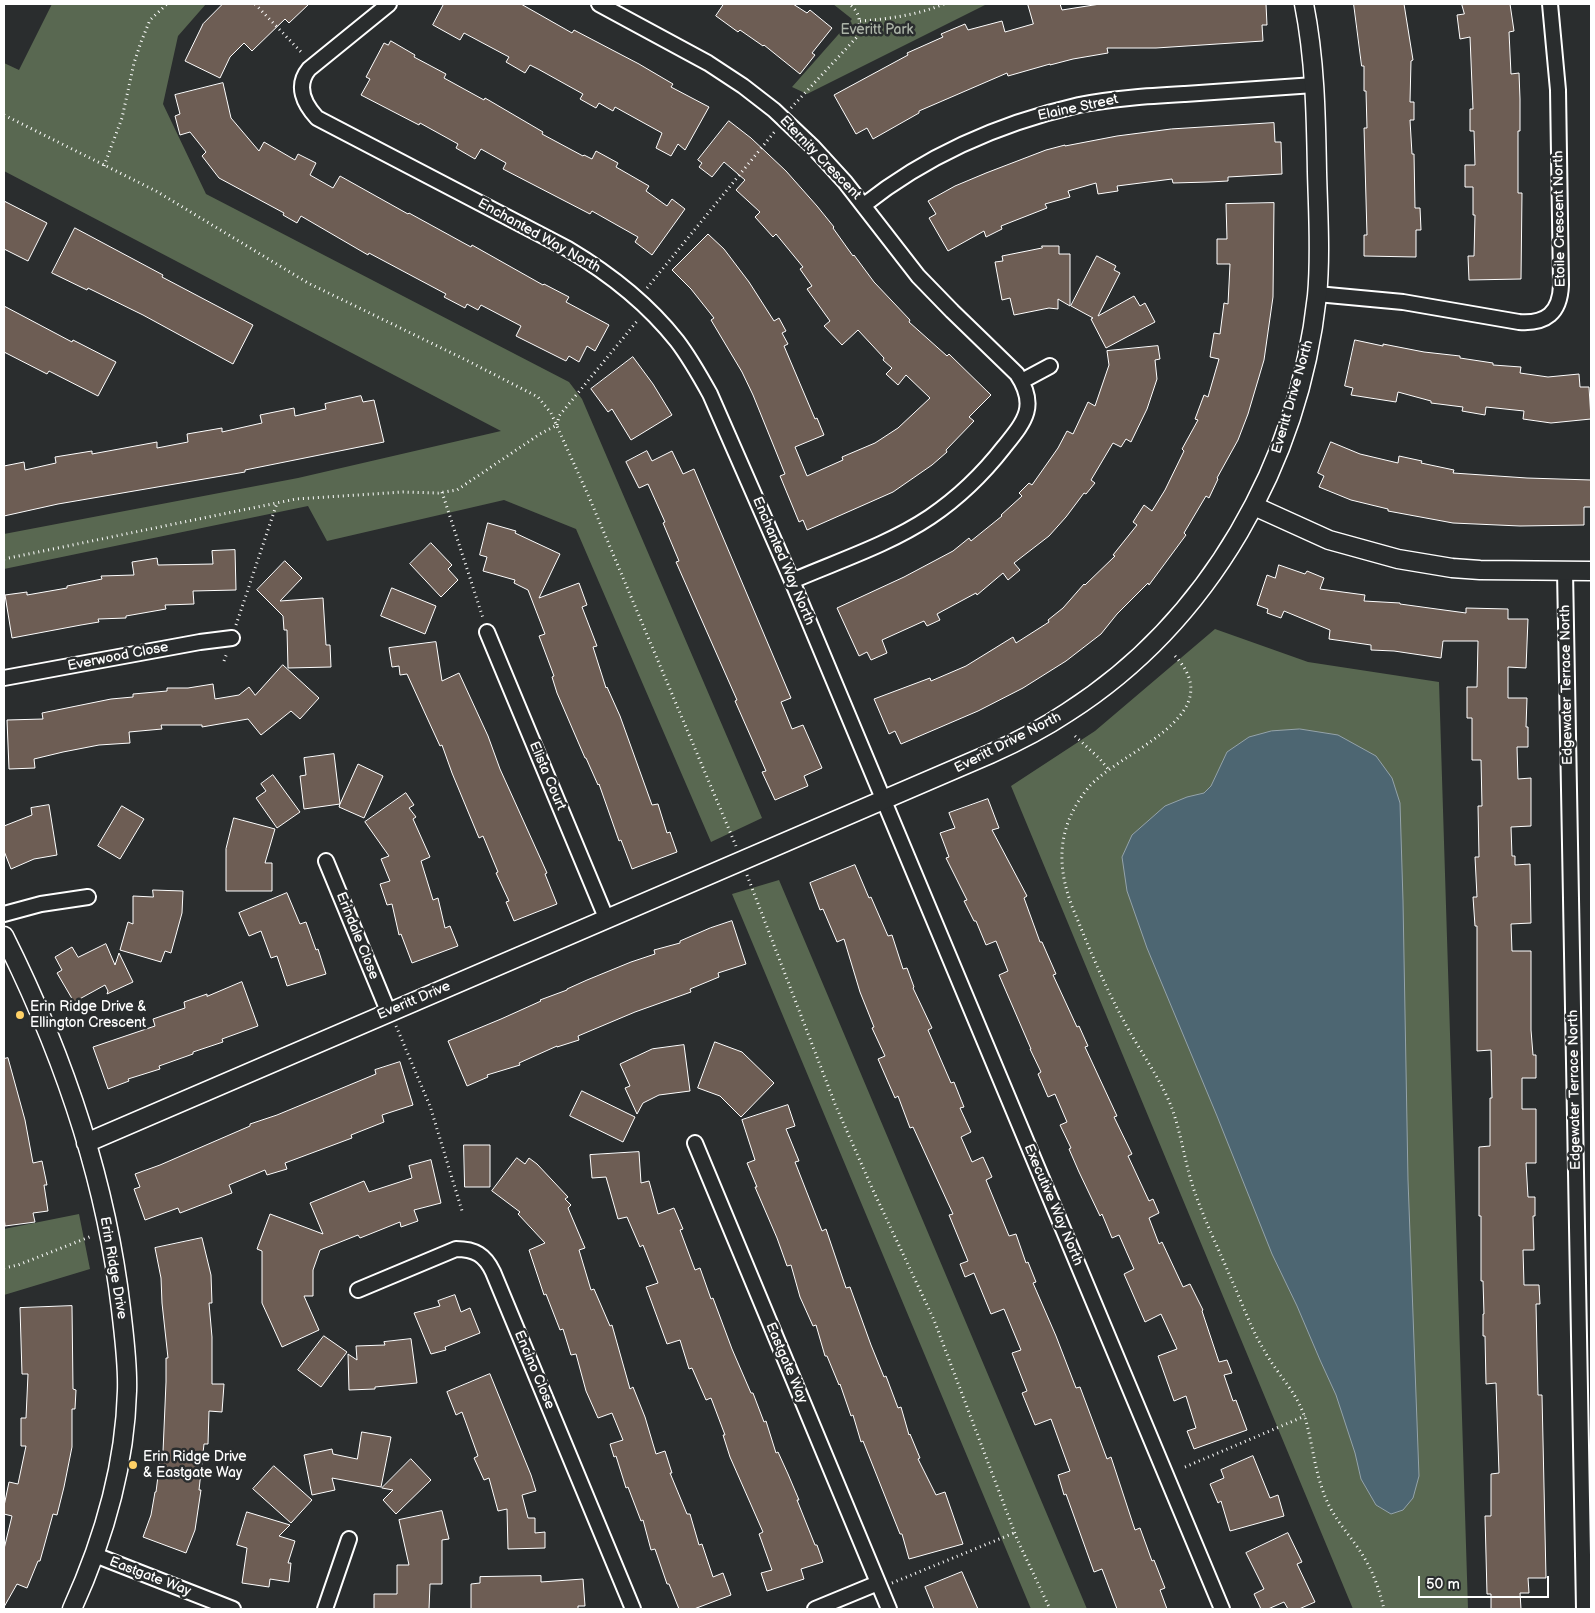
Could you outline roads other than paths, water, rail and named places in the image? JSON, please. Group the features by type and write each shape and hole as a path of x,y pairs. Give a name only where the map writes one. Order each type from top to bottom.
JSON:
{"street":[{"name":"Enchanted Way North","path":"389,4 306,72 302,79 303,99 317,118 568,249 590,263 623,286 648,308 678,343 710,394 792,581 883,801"},
{"name":"Eternity Crescent","path":"599,4 691,53 758,98 813,147 864,205 918,276 1010,366 1022,381 1028,395 1029,404 1024,420 993,460 962,492 930,517 899,535 792,581"},
{"name":"Everitt Drive North","path":"742,862 1016,742 1069,712 1107,684 1162,634 1186,607 1226,555 1254,506 1283,441 1308,350 1317,294 1318,210 1314,85 1311,41 1304,4"},
{"name":"Etoile Crescent North","path":"1317,294 1403,302 1519,322 1538,322 1555,308 1561,285 1558,100 1550,4"},
{"name":"Elaine Street","path":"864,205 888,186 915,169 966,142 1018,122 1061,110 1123,98 1314,85"},
{"path":"1022,381 1050,366"},
{"path":"1254,506 1329,540 1398,559 1452,568 1480,570 1591,571"},
{"name":"Edgewater Terrace North","path":"1565,571 1584,1609"},
{"name":"Elista Court","path":"487,632 607,920"},
{"name":"Everwood Close","path":"4,678 200,642 232,638"},
{"name":"Executive Way North","path":"883,801 1222,1609"},
{"name":"Erindale Close","path":"326,861 388,1012"},
{"name":"Everitt Drive","path":"86,1143 388,1012 742,862"},
{"path":"4,914 41,904 88,897"},
{"name":"Erin Ridge Drive","path":"4,936 62,1069 86,1143 104,1212 118,1278 125,1339 127,1391 122,1454 107,1517 72,1609"},
{"name":"Eastgate Way","path":"695,1143 884,1584 889,1609"},
{"name":"Encino Close","path":"358,1290 456,1249 472,1250 486,1259 497,1281 633,1609"},
{"path":"324,1609 349,1539"},
{"name":"Eastgate Way","path":"94,1555 233,1609"},
{"path":"815,1609 884,1584"}],"water":[{"path":"1300,729 1338,735 1376,756 1392,778 1400,803 1408,1180 1419,1476 1413,1498 1403,1510 1391,1514 1376,1505 1361,1479 1355,1453 1336,1395 1272,1254 1147,948 1127,891 1122,857 1132,835 1165,806 1187,797 1204,793 1211,786 1227,752 1249,737 1271,731"}],"place":[{"name":"Erin Ridge Drive & Ellington Crescent","path":"20,1015"},
{"name":"Erin Ridge Drive & Eastgate Way","path":"133,1465"}],"park label":[{"name":"Everitt Park","path":"877,30"}]}
